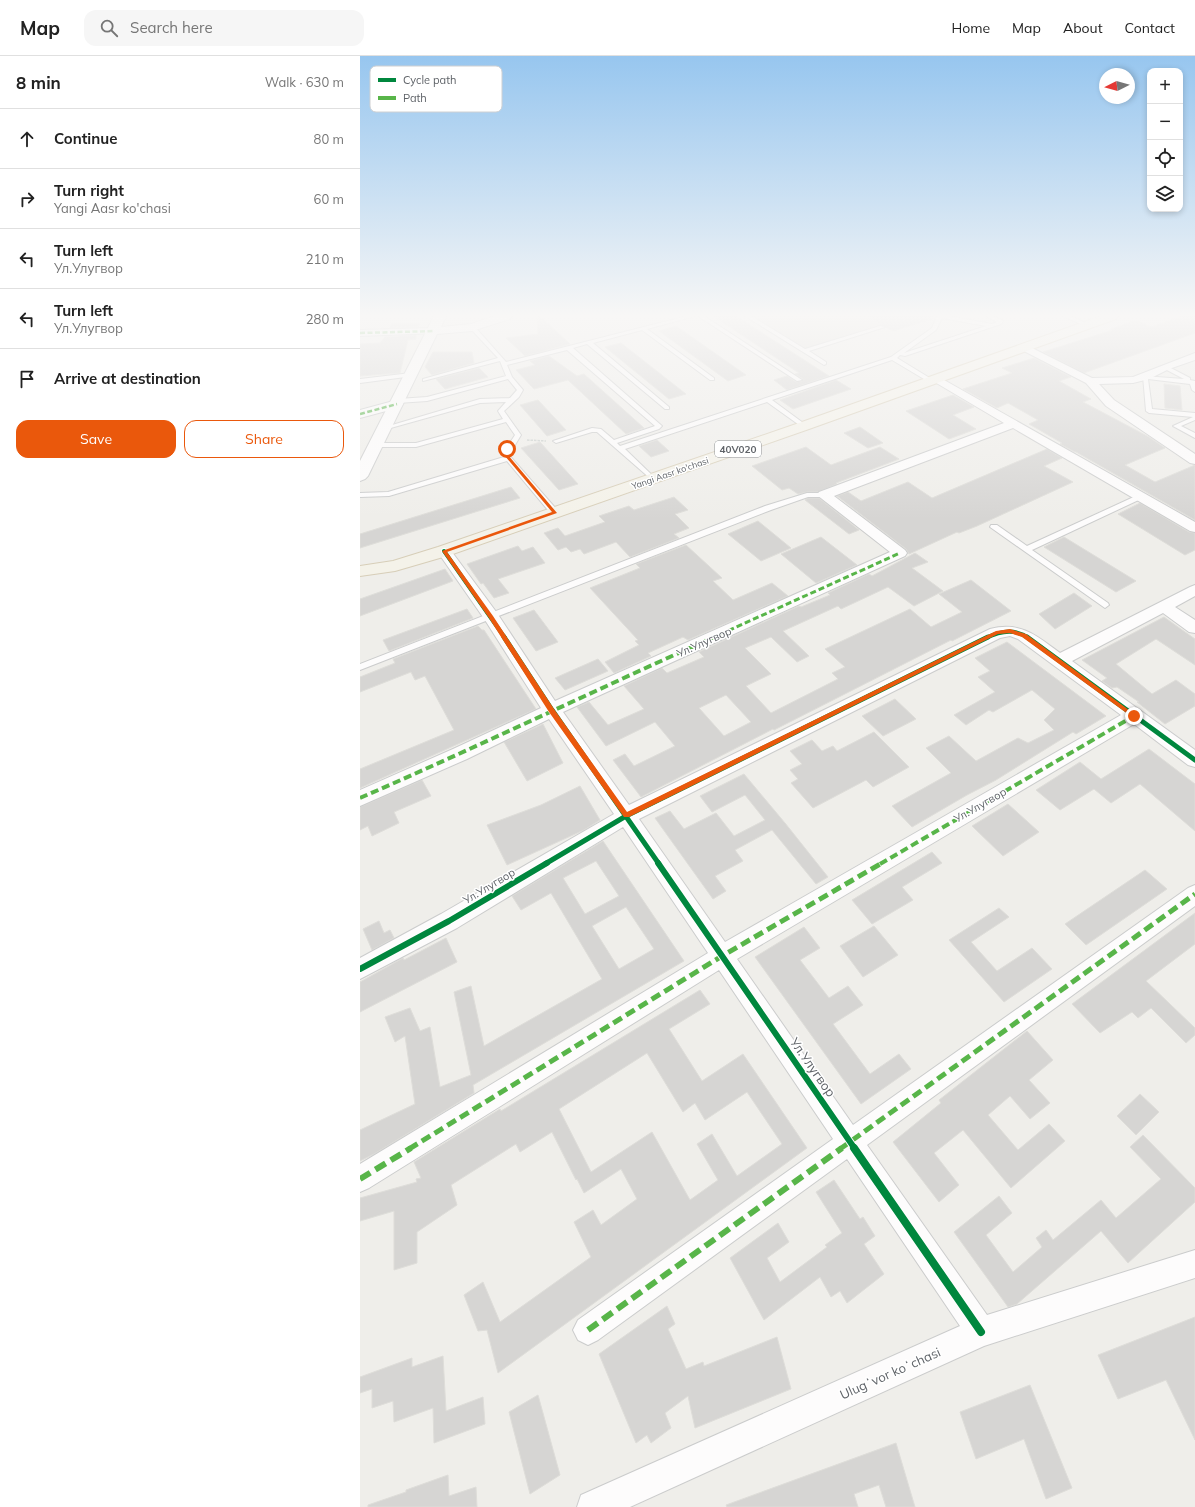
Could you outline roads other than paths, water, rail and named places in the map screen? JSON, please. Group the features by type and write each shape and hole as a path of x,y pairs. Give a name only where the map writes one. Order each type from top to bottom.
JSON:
{"main road":[{"name":"Yangi Aasr ko'chasi","path":"360,571 395,566 444,551 924,384"}],"street":[{"path":"360,476 407,384"},
{"path":"941,384 1014,423 1195,528"},
{"path":"1092,384 1110,403 1195,460"},
{"path":"360,414 398,403"},
{"path":"1142,425 1149,411"},
{"path":"824,495 1014,423"},
{"name":"Ул.Улугвор","path":"360,798 460,754 552,710 900,553 824,495"},
{"name":"Ул.Улугвор","path":"444,551 491,617 552,710 981,1332"},
{"path":"1059,661 1195,590"},
{"path":"1164,607 1195,628"},
{"name":"Ул.Улугвор","path":"360,969 449,921 626,816 996,633 1010,631 1024,635 1195,760"},
{"name":"Ул.Улугвор","path":"360,1179 722,956 1134,716"},
{"path":"588,1330 1195,894"},
{"name":"Ulugʻvor koʻchasi","path":"593,1507 981,1332 1195,1264"}],"lane":[{"path":"398,403 427,399 484,384"},
{"path":"515,384 520,390 518,395 504,404 500,411 518,435 517,439 507,449 506,455 555,513"},
{"path":"610,384 659,426 657,428 613,442"},
{"path":"637,384 667,408"},
{"path":"620,448 814,384"},
{"path":"1146,384 1149,411 1195,417"},
{"path":"767,399 804,426"},
{"path":"384,428 480,400 511,400"},
{"path":"1195,417 1176,426 1195,436"},
{"path":"376,445 416,445 507,420"},
{"path":"556,441 592,430 599,430 652,478"},
{"path":"360,495 389,494 509,458"},
{"path":"360,667 768,508 807,495 824,495"},
{"path":"1027,550 1140,497"},
{"path":"994,527 1105,605"}]}
